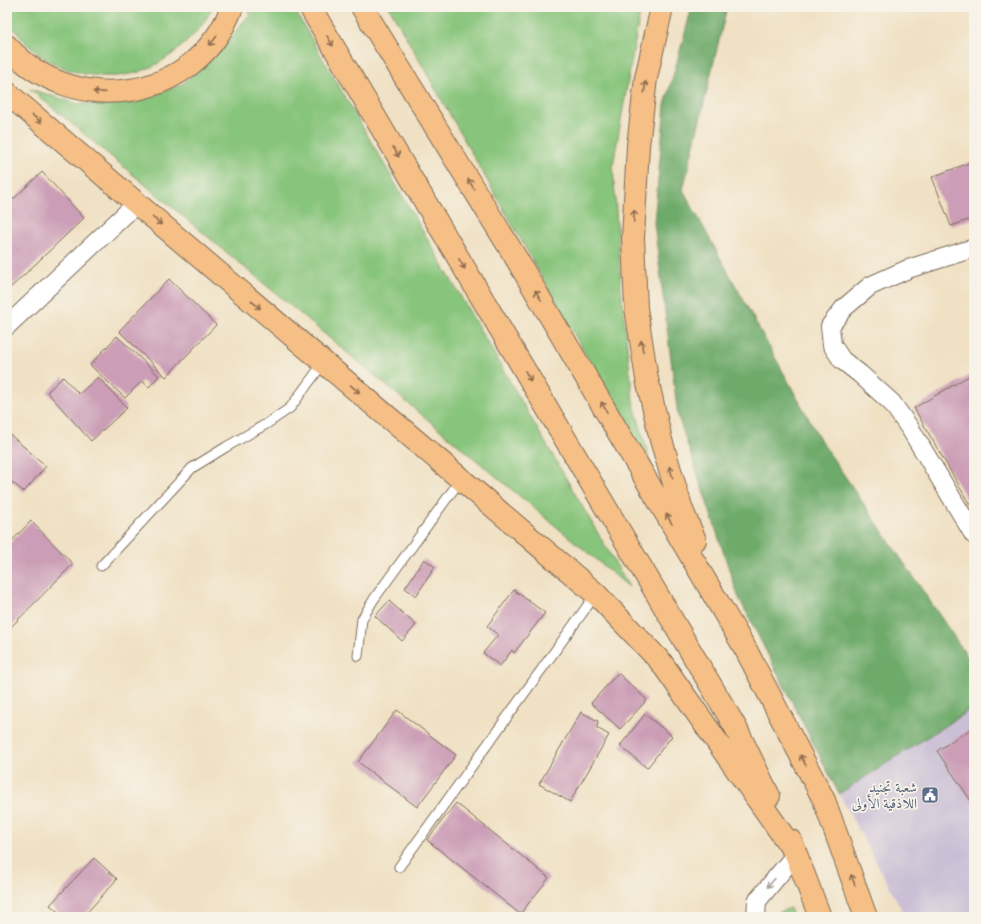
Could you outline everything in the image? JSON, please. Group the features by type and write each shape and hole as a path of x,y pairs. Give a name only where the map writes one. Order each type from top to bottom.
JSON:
{"highway":[{"path":"7,46 15,55 31,68 49,79 68,87 96,92 130,91 151,86 188,66 205,51 218,34 232,7"},
{"path":"310,7 736,728 796,854 820,917"},
{"path":"362,7 516,258 746,650"},
{"path":"662,7 646,78 638,146 633,238 636,308 652,402 661,440 682,510 746,650 824,800 866,917"},
{"path":"7,93 596,594 662,662 796,854"}],"street":[{"path":"7,326 136,204"},
{"path":"974,248 908,269 870,286 844,308 830,326 832,345 835,350 842,360 892,402 911,430 974,535"},
{"path":"756,917 757,901 796,854"}],"lane":[{"path":"101,566 192,468 268,423 290,408 324,362"},
{"path":"358,656 362,619 374,599 461,479"},
{"path":"399,867 596,594"}],"shaded area":[{"path":"974,707 974,917 906,917 839,794"}],"green space":[{"path":"7,7 213,7 201,26 190,38 162,61 139,72 107,76 90,75 74,71 44,58 31,48 10,23"},
{"path":"250,7 293,7 629,587 30,89 78,104 134,103 182,84 220,50 249,15"},
{"path":"389,7 641,7 613,165 621,288 633,401 654,475"},
{"path":"692,7 727,7 683,190 821,441 974,666 974,707 839,794 738,596 678,416 654,223 665,105"},
{"path":"790,908 793,917 769,917 769,916"}],"building":[{"path":"974,161 974,218 951,226 932,177"},
{"path":"42,172 84,218 7,291 7,205"},
{"path":"169,279 216,325 166,377 119,331"},
{"path":"117,336 159,376 149,387 142,381 125,398 90,365"},
{"path":"974,373 974,509 973,510 914,408"},
{"path":"63,377 79,394 98,377 127,408 91,441 47,392"},
{"path":"7,432 46,466 24,492 7,478"},
{"path":"31,521 73,564 7,631 7,546"},
{"path":"424,559 435,567 416,596 405,588"},
{"path":"514,590 545,613 514,653 512,650 500,666 483,653 498,635 487,626"},
{"path":"389,601 416,625 402,641 375,616"},
{"path":"618,673 647,700 620,729 591,703"},
{"path":"397,710 456,755 417,807 358,762"},
{"path":"581,712 598,721 597,728 609,735 570,802 539,784"},
{"path":"645,714 672,736 647,768 620,746"},
{"path":"972,728 974,731 974,805 937,751"},
{"path":"456,803 549,878 520,914 427,840"},
{"path":"94,858 117,879 83,917 64,917 50,905"},
{"path":"461,912 469,917 457,917"}],"place":[{"name":"شعبة تجنيد اللاذقية الأولى","path":"930,795"}]}
